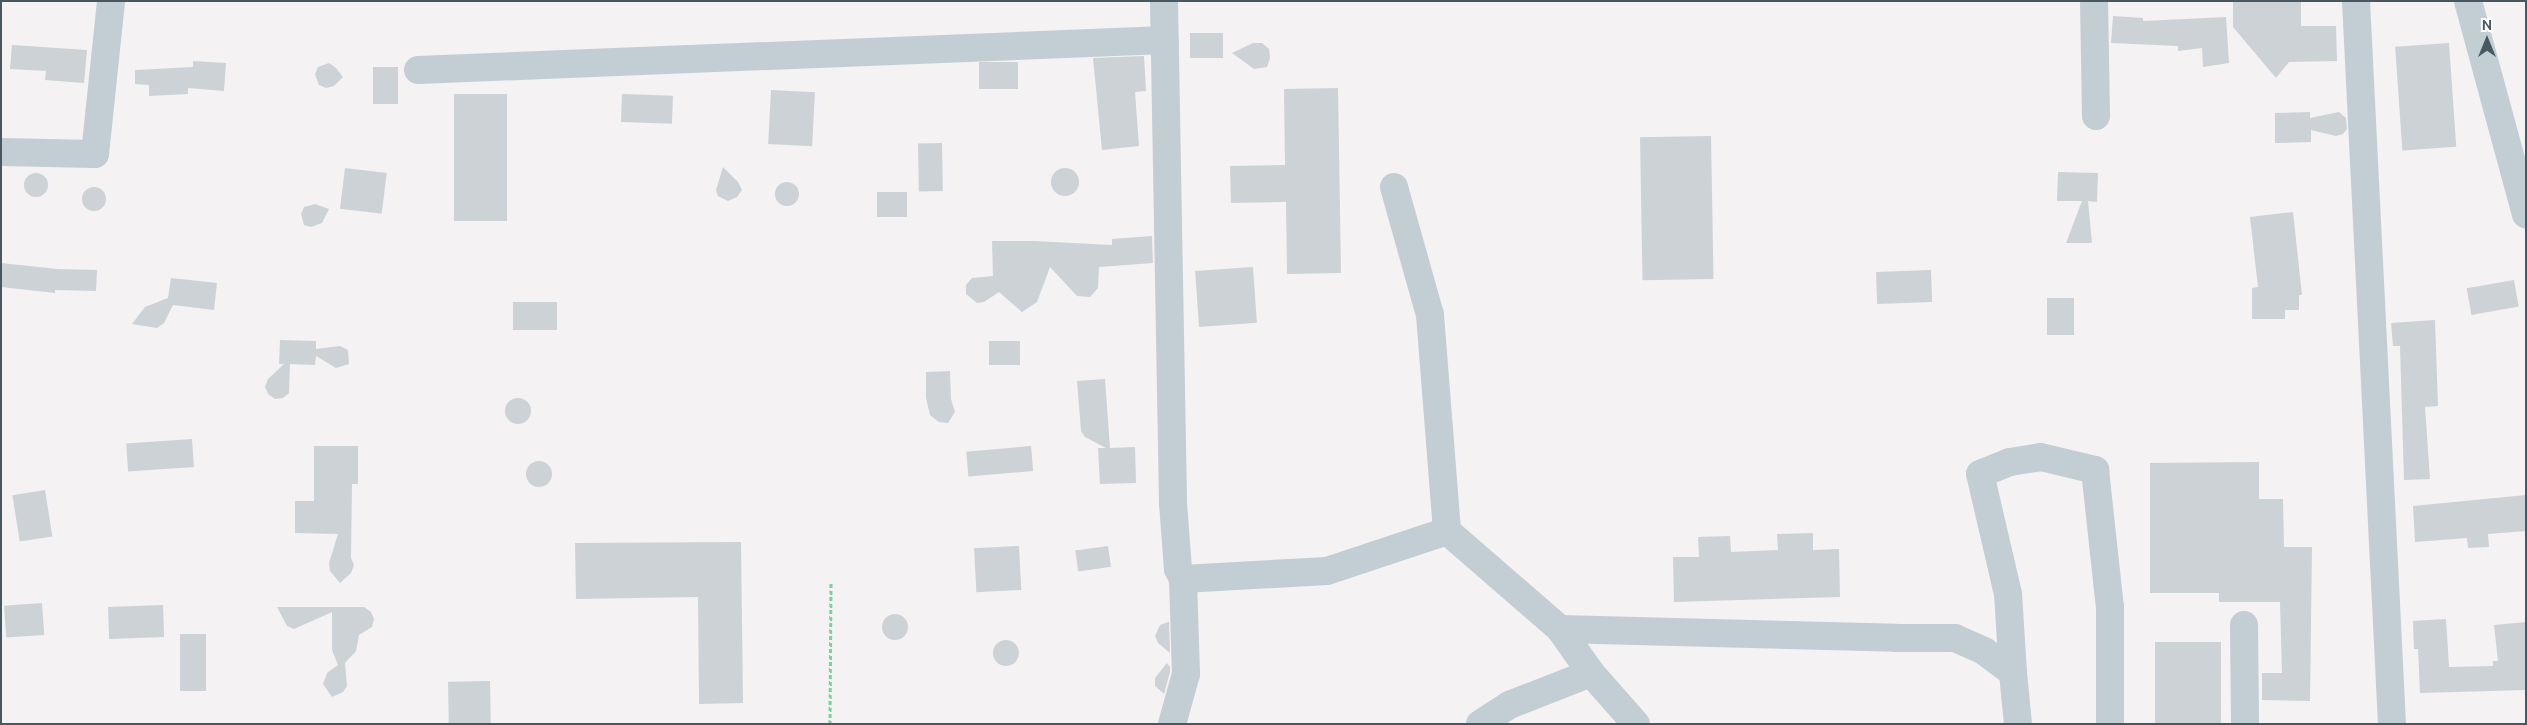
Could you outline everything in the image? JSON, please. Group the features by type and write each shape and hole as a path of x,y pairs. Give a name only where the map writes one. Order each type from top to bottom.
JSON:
{"street":[{"path":"1,152 95,154 112,1"},
{"path":"1164,1 1173,503 1178,569 1183,579 1186,674 1172,724"},
{"path":"2094,1 2096,116"},
{"path":"2356,1 2392,724"},
{"path":"2468,1 2526,214"},
{"path":"418,70 1164,40"},
{"path":"1394,188 1430,315 1447,531 1560,629 1591,673 1636,724"},
{"path":"2018,724 2008,594 1980,474 2010,462 2041,457 2095,470 2110,607 2110,724"},
{"path":"1183,579 1327,571 1447,531"},
{"path":"2244,625 2245,724"},
{"path":"1560,629 1955,638 1984,651 2013,673"},
{"path":"1480,724 1509,706 1591,673"}],"path":[{"path":"830,724 832,582"}],"building":[{"path":"2233,1 2301,1 2301,26 2336,26 2337,61 2289,62 2276,78 2233,27"},
{"path":"2113,16 2143,18 2143,21 2226,17 2229,63 2203,67 2202,48 2178,51 2178,46 2111,43"},
{"path":"1190,33 1223,33 1223,58 1190,58"},
{"path":"1253,43 1262,43 1269,49 1270,58 1267,67 1254,69 1232,53"},
{"path":"2449,43 2456,147 2402,151 2395,47"},
{"path":"12,45 87,50 84,83 45,80 46,71 10,69"},
{"path":"1144,56 1146,91 1135,92 1139,146 1102,150 1093,58"},
{"path":"193,61 226,63 224,91 188,88 188,94 149,96 149,85 135,84 135,70 193,67"},
{"path":"979,62 1018,62 1018,89 979,89"},
{"path":"329,63 343,77 334,86 326,88 319,85 315,74 318,67"},
{"path":"373,67 398,67 398,104 373,104"},
{"path":"1338,88 1341,273 1287,274 1286,202 1231,203 1230,166 1285,165 1284,89"},
{"path":"771,90 815,92 812,146 768,144"},
{"path":"454,94 507,94 507,221 454,221"},
{"path":"622,94 673,96 672,124 621,122"},
{"path":"2310,112 2310,118 2339,112 2346,118 2347,129 2343,134 2336,136 2311,130 2311,142 2275,143 2275,113"},
{"path":"1711,136 1713,279 1643,280 1640,137"},
{"path":"918,143 942,143 943,191 919,191"},
{"path":"723,167 738,182 742,190 737,197 728,201 718,196 716,190"},
{"path":"345,168 387,173 382,214 340,209"},
{"path":"1065,168 1075,172 1079,182 1075,192 1065,196 1055,192 1051,182 1055,172"},
{"path":"2058,172 2098,173 2097,202 2088,201 2092,243 2066,243 2082,201 2057,201"},
{"path":"31,173 41,173 48,180 48,190 41,197 31,197 24,190 24,180"},
{"path":"787,182 795,186 799,194 795,202 787,206 779,202 775,194 779,186"},
{"path":"89,187 99,187 106,194 106,204 99,211 89,211 82,204 82,194"},
{"path":"877,192 907,192 907,217 877,217"},
{"path":"315,204 329,209 322,223 311,227 304,225 301,214 304,207"},
{"path":"2293,212 2302,295 2299,295 2299,310 2285,310 2285,319 2252,319 2252,288 2258,287 2250,217"},
{"path":"1152,236 1153,263 1099,267 1098,288 1090,297 1077,296 1050,267 1037,302 1022,312 999,292 984,302 977,303 966,294 966,285 972,278 993,276 992,241 1112,245 1112,239"},
{"path":"1,263 57,269 97,270 96,291 55,290 55,293 1,287"},
{"path":"1253,267 1257,323 1199,327 1195,271"},
{"path":"1931,270 1932,302 1877,304 1876,272"},
{"path":"171,278 217,283 214,310 173,305 164,323 157,328 132,324 145,307 168,298"},
{"path":"2514,280 2519,307 2471,315 2467,288"},
{"path":"2047,298 2074,298 2074,335 2047,335"},
{"path":"513,302 557,302 557,330 513,330"},
{"path":"2435,320 2438,406 2425,407 2430,479 2404,480 2400,346 2393,346 2391,323"},
{"path":"280,340 316,341 316,349 340,346 348,350 349,364 336,368 316,356 315,365 290,364 289,393 283,398 275,399 268,394 265,387 268,379 284,364 279,364"},
{"path":"989,341 1020,341 1020,365 989,365"},
{"path":"950,371 951,399 955,412 948,423 939,422 930,415 926,398 926,372"},
{"path":"1105,379 1110,448 1135,447 1136,483 1100,484 1098,448 1106,448 1085,437 1081,431 1077,381"},
{"path":"518,398 527,402 531,411 527,420 518,424 509,420 505,411 509,402"},
{"path":"192,439 194,467 128,472 126,444"},
{"path":"314,446 358,446 358,484 352,484 351,558 354,565 351,573 340,583 330,571 329,563 338,534 295,533 295,501 314,501"},
{"path":"1031,446 1033,471 968,477 966,452"},
{"path":"539,461 548,465 552,474 548,483 539,487 530,483 526,474 530,465"},
{"path":"2259,462 2259,499 2283,499 2284,547 2312,547 2310,701 2262,700 2262,673 2282,673 2280,602 2219,602 2219,593 2150,593 2150,463"},
{"path":"45,490 52,536 20,542 12,495"},
{"path":"2526,495 2526,531 2488,534 2489,547 2468,548 2467,538 2415,542 2413,506"},
{"path":"1813,533 1813,550 1839,549 1840,597 1674,602 1673,557 1699,557 1698,537 1730,536 1731,552 1778,550 1777,534"},
{"path":"741,542 743,703 699,704 698,597 576,599 575,543"},
{"path":"1019,546 1021,590 976,592 974,548"},
{"path":"1108,546 1111,567 1078,571 1075,551"},
{"path":"42,603 44,635 6,638 4,606"},
{"path":"163,605 164,637 109,639 108,607"},
{"path":"277,607 364,607 371,612 374,619 372,627 359,635 356,651 345,663 347,686 343,692 332,697 323,684 327,673 338,665 332,650 332,612 294,629 287,626"},
{"path":"895,614 904,618 908,627 904,636 895,640 886,636 882,627 886,618"},
{"path":"2446,619 2449,667 2493,666 2493,661 2498,661 2494,625 2526,622 2526,690 2420,693 2418,649 2414,649 2413,621"},
{"path":"1169,622 1170,653 1158,643 1155,636 1160,625"},
{"path":"180,634 206,634 206,691 180,691"},
{"path":"1006,640 1015,644 1019,653 1015,662 1006,666 997,662 993,653 997,644"},
{"path":"2155,642 2221,642 2221,724 2155,724"},
{"path":"1167,663 1170,667 1170,672 1164,694 1155,686 1155,678"},
{"path":"490,681 491,724 449,724 448,682"}]}
